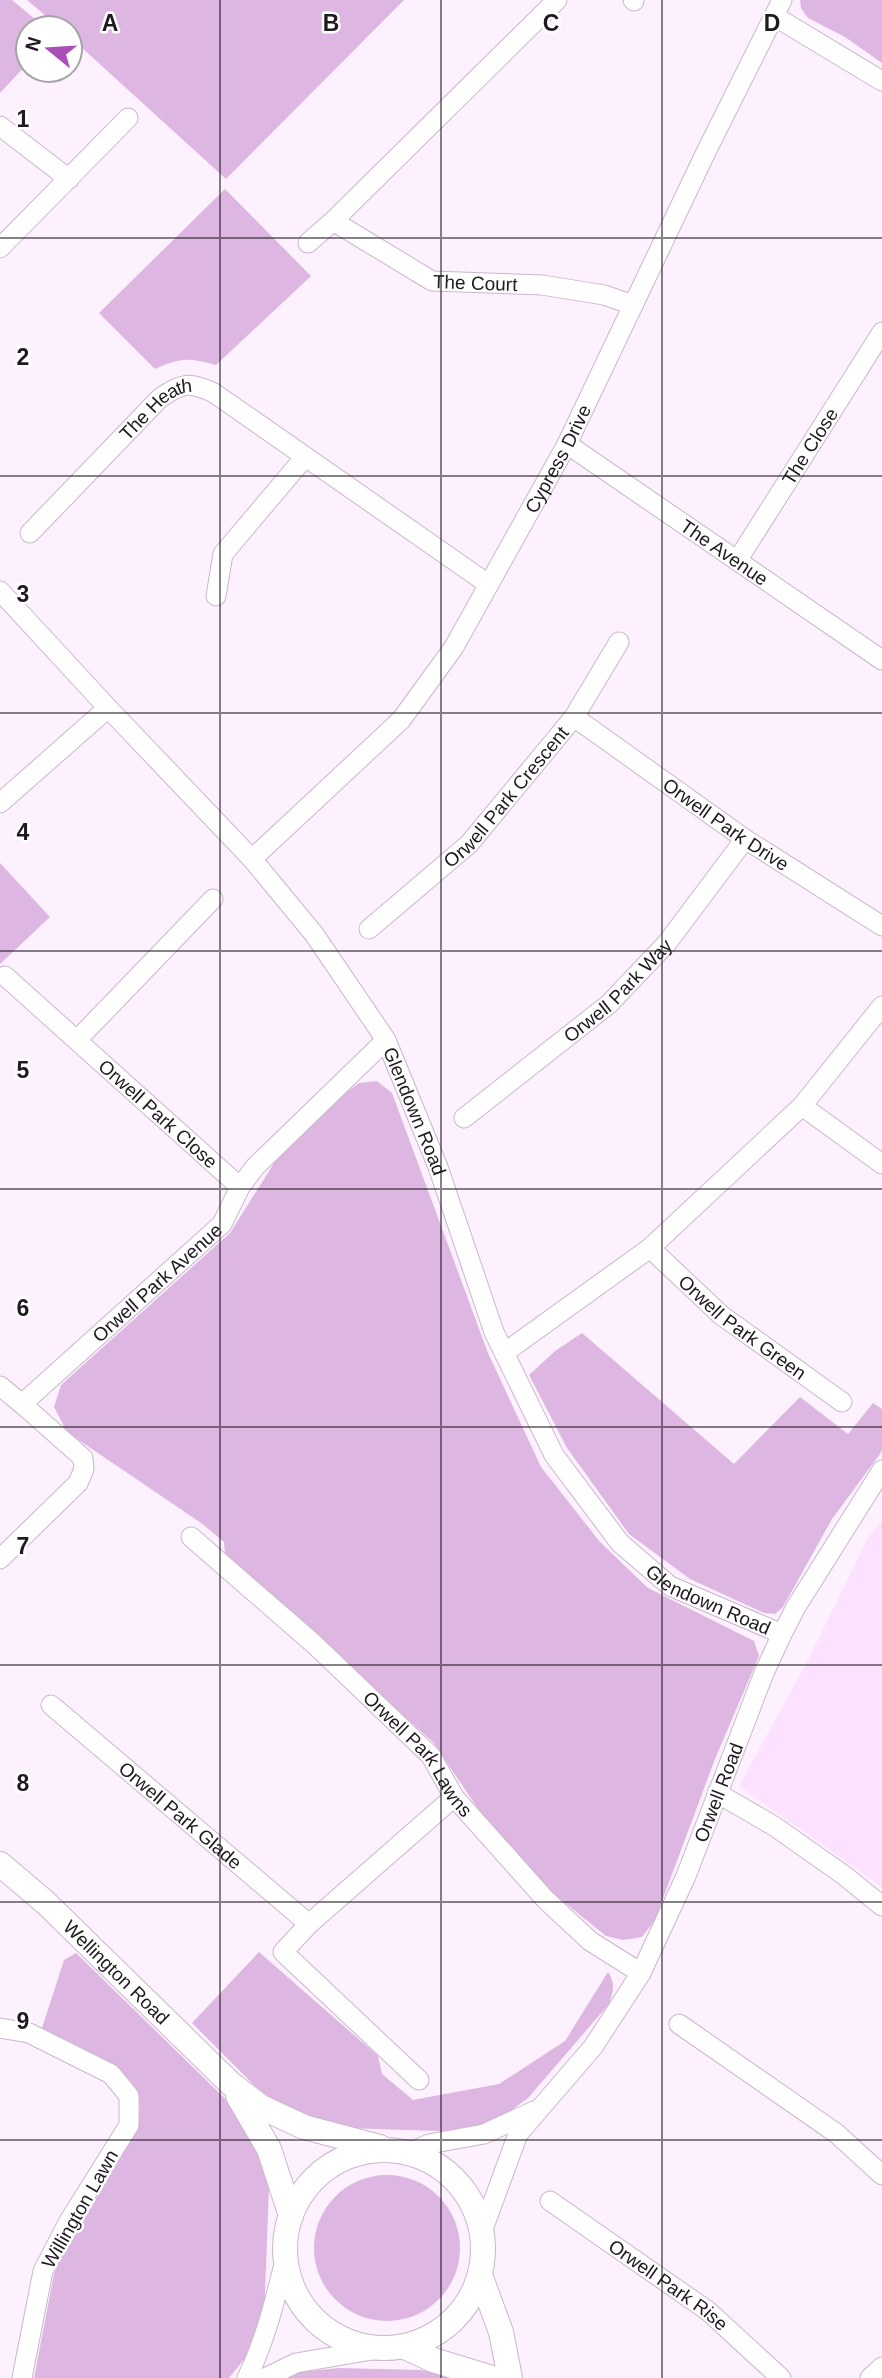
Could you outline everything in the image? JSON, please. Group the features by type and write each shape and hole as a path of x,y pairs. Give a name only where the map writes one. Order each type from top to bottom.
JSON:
{"street":[{"path":"308,243 557,0"},
{"path":"778,8 882,81"},
{"name":"Cypress Drive","path":"252,859 401,720 454,647 568,444 778,8"},
{"path":"0,248 128,118"},
{"path":"0,126 69,178"},
{"name":"The Court","path":"333,221 432,281 542,285 604,295 633,305"},
{"name":"The Close","path":"737,561 882,332"},
{"name":"The Heath","path":"30,533 160,398 179,385 197,385 214,393 488,584"},
{"name":"The Avenue","path":"568,444 882,660"},
{"path":"216,596 223,554 305,457"},
{"name":"Glendown Road","path":"0,591 252,859 314,934 386,1041 438,1167 503,1353 554,1455 620,1544 670,1586 782,1634"},
{"name":"Orwell Park Crescent","path":"369,929 469,844 573,716 619,642"},
{"path":"3,795 108,708"},
{"name":"Orwell Park Drive","path":"573,716 744,839 882,926"},
{"name":"Orwell Park Way","path":"464,1118 609,1004 667,943 744,839"},
{"path":"78,1039 213,899"},
{"name":"Orwell Park Close","path":"5,976 240,1187"},
{"path":"503,1353 650,1248 802,1106 882,1006"},
{"name":"Orwell Park Avenue","path":"22,1404 222,1224 240,1187 255,1167 386,1041"},
{"path":"802,1106 882,1164"},
{"name":"Orwell Park Green","path":"650,1248 721,1315 842,1402"},
{"path":"0,1386 83,1458 84,1469 78,1483 0,1559"},
{"name":"Orwell Road","path":"482,2232 518,2134 593,2048 641,1973 686,1876 764,1673 782,1634 796,1607 882,1470"},
{"name":"Orwell Park Lawns","path":"191,1537 314,1644 430,1756 454,1797 545,1899 590,1941 641,1973"},
{"name":"Orwell Park Glade","path":"51,1706 309,1924"},
{"path":"717,1793 774,1826 882,1906"},
{"path":"419,2080 283,1952 309,1924 454,1797"},
{"name":"Wellington Road","path":"0,1864 55,1912 230,2084 261,2107 304,2127 398,2151"},
{"path":"679,2024 836,2133 882,2175"},
{"name":"Willington Lawn","path":"0,2028 29,2033 111,2074 129,2096 129,2125 69,2221 43,2271 22,2378"},
{"name":"Wellington Road","path":"230,2084 269,2149 291,2216"},
{"name":"Orwell Road","path":"398,2151 484,2134 541,2107"},
{"path":"247,2378 273,2308 285,2260 285,2241 291,2216 308,2186 325,2169 345,2158 367,2151 398,2151 433,2162 449,2174 463,2188 475,2208 482,2232 483,2262 467,2305 453,2322 436,2334 405,2347 296,2363 265,2378"},
{"name":"Orwell Park Rise","path":"550,2200 708,2311 781,2378"},
{"path":"285,2260 294,2291 314,2320 345,2341 379,2349"},
{"path":"480,2275 501,2332 510,2378"},
{"path":"405,2347 433,2360 492,2378"},
{"path":"870,2378 882,2367"}],"shaded area":[{"path":"0,0 12,0 29,14 14,14 14,78 0,93"},
{"path":"27,0 404,0 226,179 84,50 84,14 44,14"},
{"path":"800,0 882,0 882,63 845,37 808,18 801,8"},
{"path":"225,189 311,276 216,365 185,360 155,369 99,313"},
{"path":"0,863 50,917 0,964"},
{"path":"377,1081 392,1093 488,1353 541,1467 600,1542 648,1588 754,1641 759,1656 715,1759 655,1920 642,1937 623,1940 606,1936 548,1889 487,1822 433,1742 225,1555 224,1542 201,1523 67,1432 54,1407 61,1385 230,1233 276,1160 326,1108 359,1083"},
{"path":"582,1333 734,1464 800,1397 848,1434 873,1403 882,1409 880,1454 832,1519 783,1607 775,1614 764,1613 690,1579 629,1534 567,1448 529,1375 555,1351"},
{"path":"882,1521 882,1887 739,1786 807,1662 869,1536"},
{"path":"259,1952 378,2056 382,2074 413,2100 499,2084 565,2041 608,1972 613,1988 609,2004 528,2098 505,2115 475,2127 441,2131 344,2128 295,2117 255,2086 192,2023"},
{"path":"76,1953 244,2117 258,2144 269,2187 264,2318 250,2352 229,2378 34,2378 54,2274 61,2256 135,2134 140,2114 138,2094 124,2074 90,2052 42,2028 64,1960"},
{"path":"387,2175 415,2181 438,2197 454,2220 460,2248 454,2276 438,2299 415,2315 387,2321 359,2315 336,2299 320,2276 314,2248 320,2220 336,2197 359,2181"},
{"path":"338,2368 421,2370 465,2378 284,2378 301,2372"}]}
